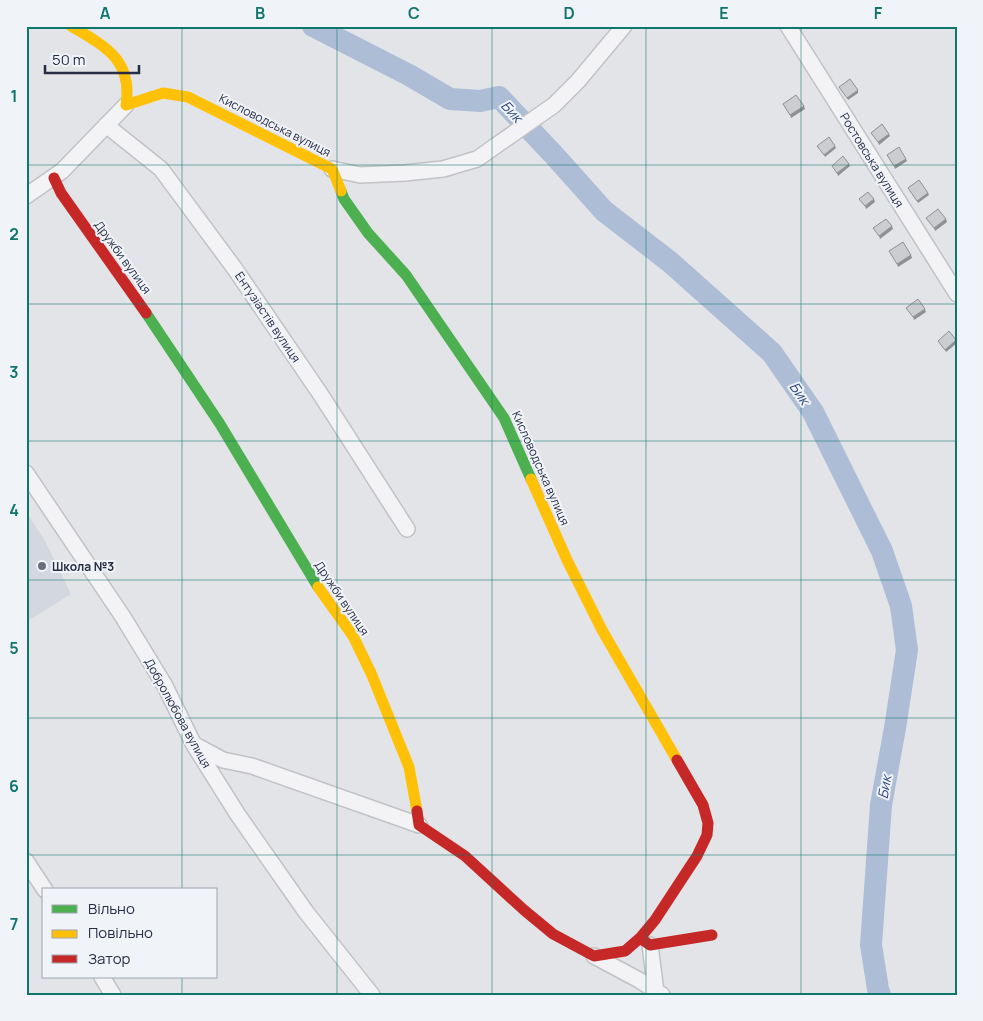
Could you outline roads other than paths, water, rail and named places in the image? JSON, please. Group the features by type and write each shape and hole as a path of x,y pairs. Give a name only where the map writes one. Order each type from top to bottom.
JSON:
{"street":[{"path":"26,196 62,171 126,105 128,85 122,66 102,44 71,26"},
{"path":"332,170 360,176 405,173 443,169 477,159 554,105 578,81 624,26"},
{"name":"Ростовська вулиця","path":"788,26 957,294"},
{"name":"Кисловодська вулиця","path":"126,105 163,93 188,97 332,170 344,199 368,233 406,275 504,418 567,560 602,630 703,805 708,821 707,834 701,849 674,888 652,925 645,942"},
{"name":"Ентузіастів вулиця","path":"106,125 161,169 235,269 321,395 407,529"},
{"name":"Дружби вулиця","path":"54,178 61,193 166,342 220,424 312,579 353,636 371,673 409,767 419,825"},
{"name":"Добролюбова вулиця","path":"26,474 128,625 165,686 194,745 238,815 306,912 372,995"},
{"path":"194,745 223,760 252,766 419,825 466,856 553,934 639,980 659,993"},
{"path":"26,861 44,888"},
{"path":"594,956 625,951 645,942 712,935"},
{"path":"645,942 659,993"},
{"path":"103,978 113,995"}],"waterway":[{"name":"Бик","path":"313,26 409,75 450,99 480,101 499,97 604,211 670,262 772,353 813,412 882,551 901,606 907,650 881,805 871,945 880,995"}],"place":[{"name":"Школа №3","path":"42,566"}]}
